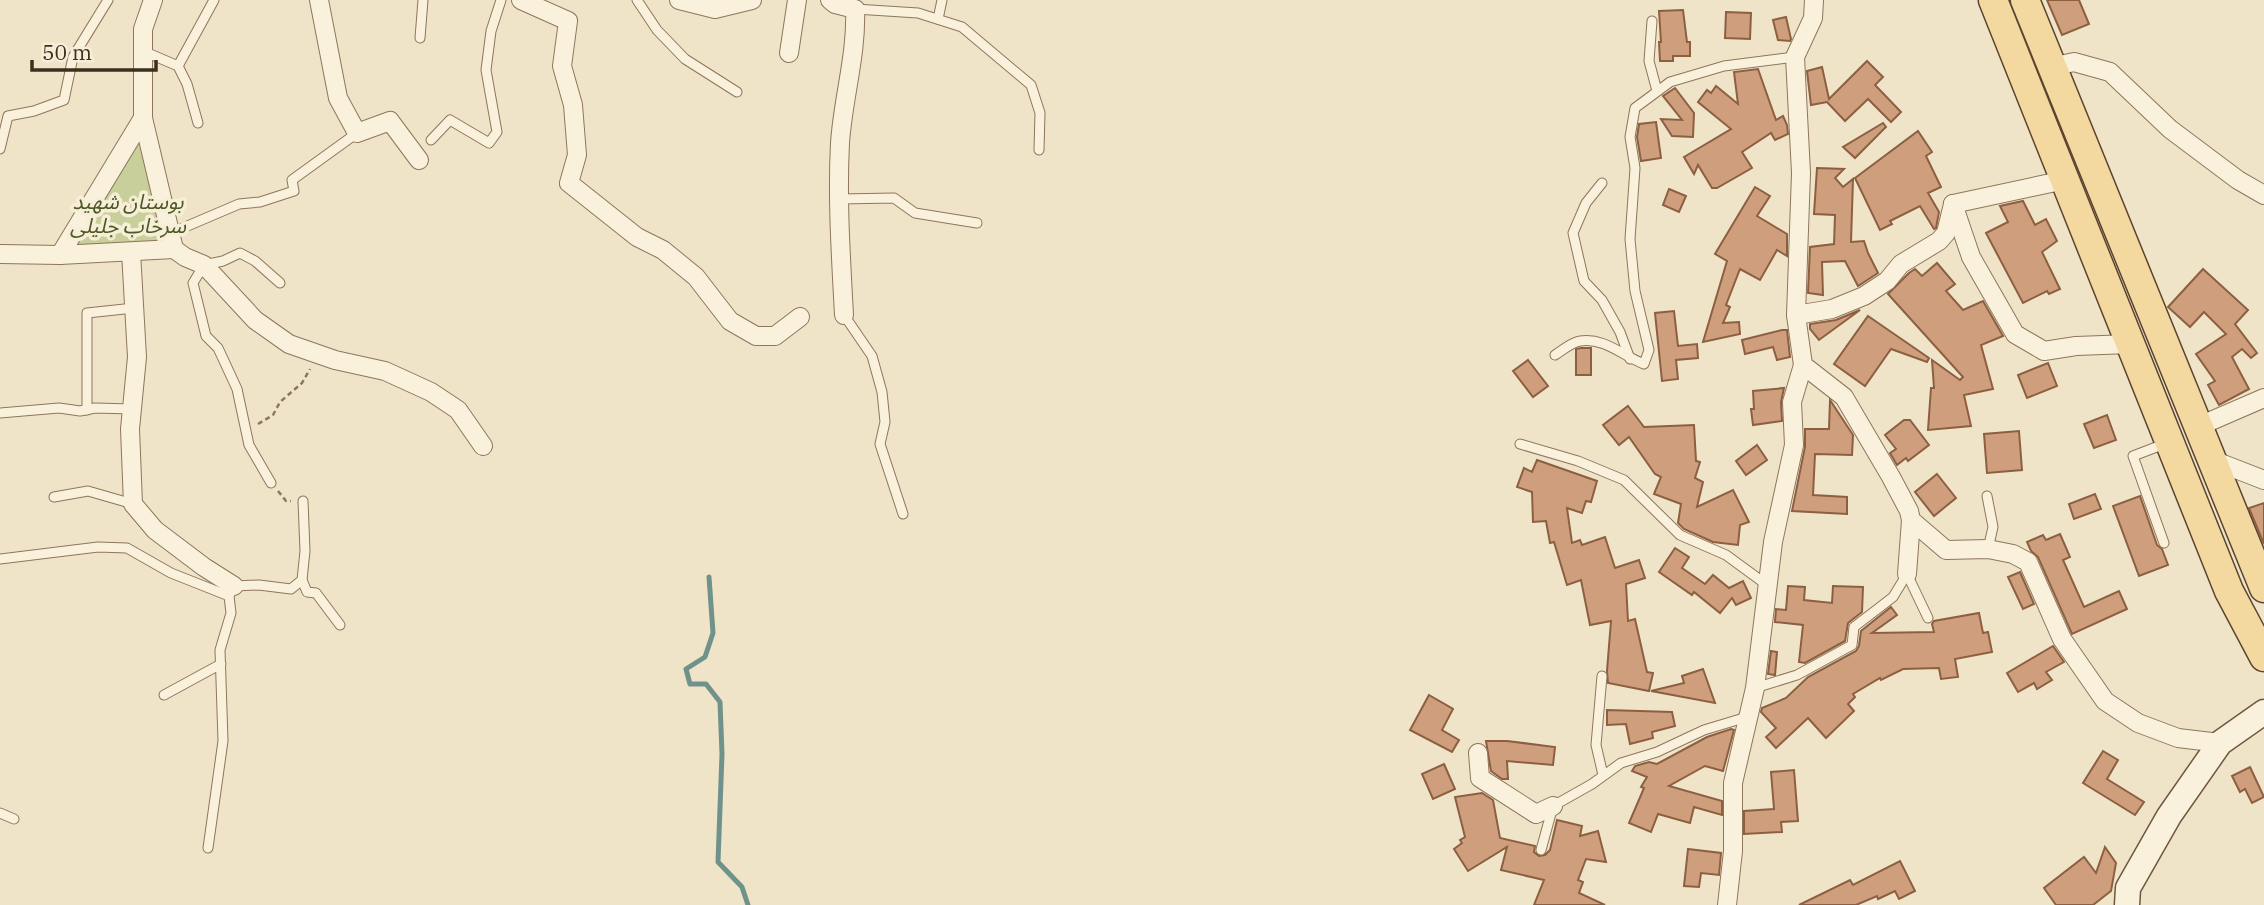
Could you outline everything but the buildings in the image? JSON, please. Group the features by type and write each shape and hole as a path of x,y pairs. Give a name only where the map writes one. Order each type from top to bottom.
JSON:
{"main road":[{"path":"1993,0 2229,591 2261,641"},
{"path":"2025,0 2264,588"}],"street":[{"path":"153,0 143,29 143,118 173,241 185,257 204,265 255,320 289,344 335,360 385,371 431,392 458,410 483,446"},
{"path":"319,0 338,98 357,133 390,121 419,160"},
{"path":"520,0 568,21 562,66 573,105 577,155 569,183 637,237 663,250 696,277 730,321 756,336 775,336 800,317"},
{"path":"679,0 715,9 752,0"},
{"path":"789,53 797,0"},
{"path":"830,0 855,9 856,35 840,144 844,315"},
{"path":"1727,905 1733,851 1733,783 1755,688 1773,542 1794,445 1792,402 1803,365 1796,315 1801,173 1795,57 1813,18 1814,0"},
{"path":"2051,67 2074,62 2110,72 2170,130 2238,180 2264,195"},
{"path":"60,255 143,118"},
{"path":"1952,204 2065,180"},
{"path":"1796,315 1832,309 1864,296 1887,281 1901,264 1939,241 1946,233 1952,204"},
{"path":"1952,204 1971,257 2015,334 2044,351 2076,346 2130,344"},
{"path":"0,254 131,252 173,241"},
{"path":"131,252 136,357 130,429 133,504 155,530 231,591"},
{"path":"1803,365 1844,397 1909,511 1911,520 1907,574"},
{"path":"2197,427 2264,398"},
{"path":"2210,459 2264,480"},
{"path":"1911,520 1946,550 1988,549 2013,554 2028,562 2062,639 2105,701 2138,723 2178,738 2220,743"},
{"path":"2127,905 2128,888 2169,816 2220,743 2264,712"},
{"path":"1478,753 1480,778 1536,814 1553,806"}],"lane":[{"path":"0,149 8,116 34,111 64,100 73,57 108,0"},
{"path":"178,66 214,0"},
{"path":"420,38 422,0"},
{"path":"431,140 450,120 489,143 497,132 486,70 491,31 501,0"},
{"path":"637,0 657,30 685,59 737,92"},
{"path":"938,19 942,0"},
{"path":"855,9 918,13 962,27 1031,85 1040,113 1039,150"},
{"path":"1651,21 1649,61 1657,91"},
{"path":"143,51 178,66 187,83 198,123"},
{"path":"1555,355 1578,341 1599,341 1644,364 1649,350 1635,291 1630,239 1635,168 1630,136 1635,108 1670,82 1724,65 1795,57"},
{"path":"173,241 239,204 260,202 294,191 292,180 357,133"},
{"path":"1602,183 1586,202 1573,233 1584,281 1601,300 1620,332 1630,359"},
{"path":"840,199 894,198 915,214 977,223"},
{"path":"271,484 248,445 237,389 218,348 206,336 194,283 204,265 240,253 255,261 280,284"},
{"path":"87,410 87,313 134,308"},
{"path":"844,315 872,356 882,392 885,422 880,444 903,514"},
{"path":"0,413 59,408 80,411 132,409"},
{"path":"2164,542 2133,456 2170,442"},
{"path":"1520,444 1578,461 1624,480 1680,535 1726,555 1768,585"},
{"path":"54,497 88,491 133,504"},
{"path":"1987,496 1993,527 1988,549"},
{"path":"303,501 305,551 302,580 307,592 316,593 340,625"},
{"path":"0,559 98,547 127,548 171,573 231,591 259,585 290,589 302,580"},
{"path":"1907,574 1928,618"},
{"path":"1755,688 1797,675 1852,645 1854,627 1893,597 1907,574"},
{"path":"208,848 223,741 220,650 231,613 231,591"},
{"path":"164,695 221,664"},
{"path":"1602,676 1596,745 1603,775"},
{"path":"1541,850 1553,806 1592,785 1621,763 1657,752 1704,730 1748,717"},
{"path":"0,813 14,819"}],"path":[{"path":"246,431 273,415 280,402 302,383 319,355"},
{"path":"271,484 286,501 303,501"}],"green space":[{"name":"بوستان شهید سرخاب جلیلی","path":"141,135 163,242 75,247"}],"waterway":[{"path":"709,577 713,633 705,657 686,669 690,684 706,684 720,702 722,754 718,862 742,887 748,905"}]}
